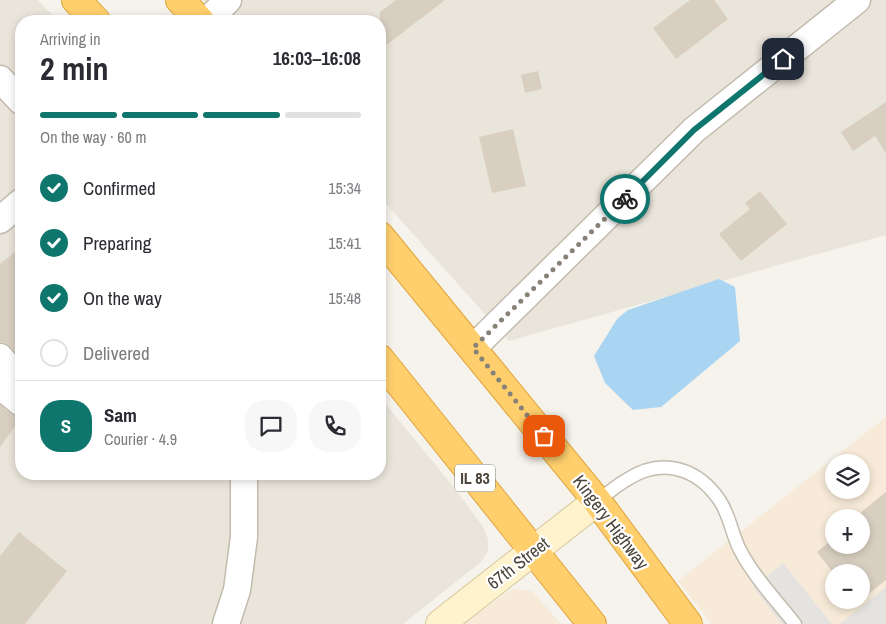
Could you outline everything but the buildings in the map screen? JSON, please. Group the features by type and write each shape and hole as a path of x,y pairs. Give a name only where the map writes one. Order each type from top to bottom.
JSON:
{"highway":[{"path":"76,0 90,15"},
{"path":"180,0 194,15"},
{"name":"Kingery Highway","path":"386,243 597,501 688,624"},
{"name":"IL 83","path":"386,366 592,624"}],"street":[{"path":"213,15 228,0"},
{"path":"473,348 694,130 857,0"},
{"path":"0,79 15,95"},
{"path":"0,220 15,207"},
{"path":"0,357 15,375"},
{"path":"0,386 15,398"},
{"path":"226,624 237,590 244,538 244,480"},
{"name":"67th Street","path":"440,624 597,501"}],"lane":[{"path":"597,501 628,478 647,469 668,467 684,470 697,477 720,501 728,515 739,548 748,564 795,624"}],"shaded area":[{"path":"0,0 38,0 52,15 15,15 15,480 386,480 386,404 482,525 488,539 488,551 481,562 403,624 0,624"},
{"path":"203,0 886,0 886,235 509,341 386,204 386,15 217,15"},
{"path":"886,417 886,624 712,624 678,581 825,465 825,499 870,499 870,454 839,454"},
{"path":"783,563 832,624 782,624 753,587"},
{"path":"886,587 886,624 840,624 859,609 870,609 870,600"},
{"path":"513,589 532,591 561,624 463,624"}],"water":[{"path":"719,279 735,287 740,341 661,407 633,410 605,383 594,356 617,319 628,310"}],"way so far":[{"path":"544,436 473,348 625,199"}],"route":[{"path":"625,199 694,130 783,59"}]}
